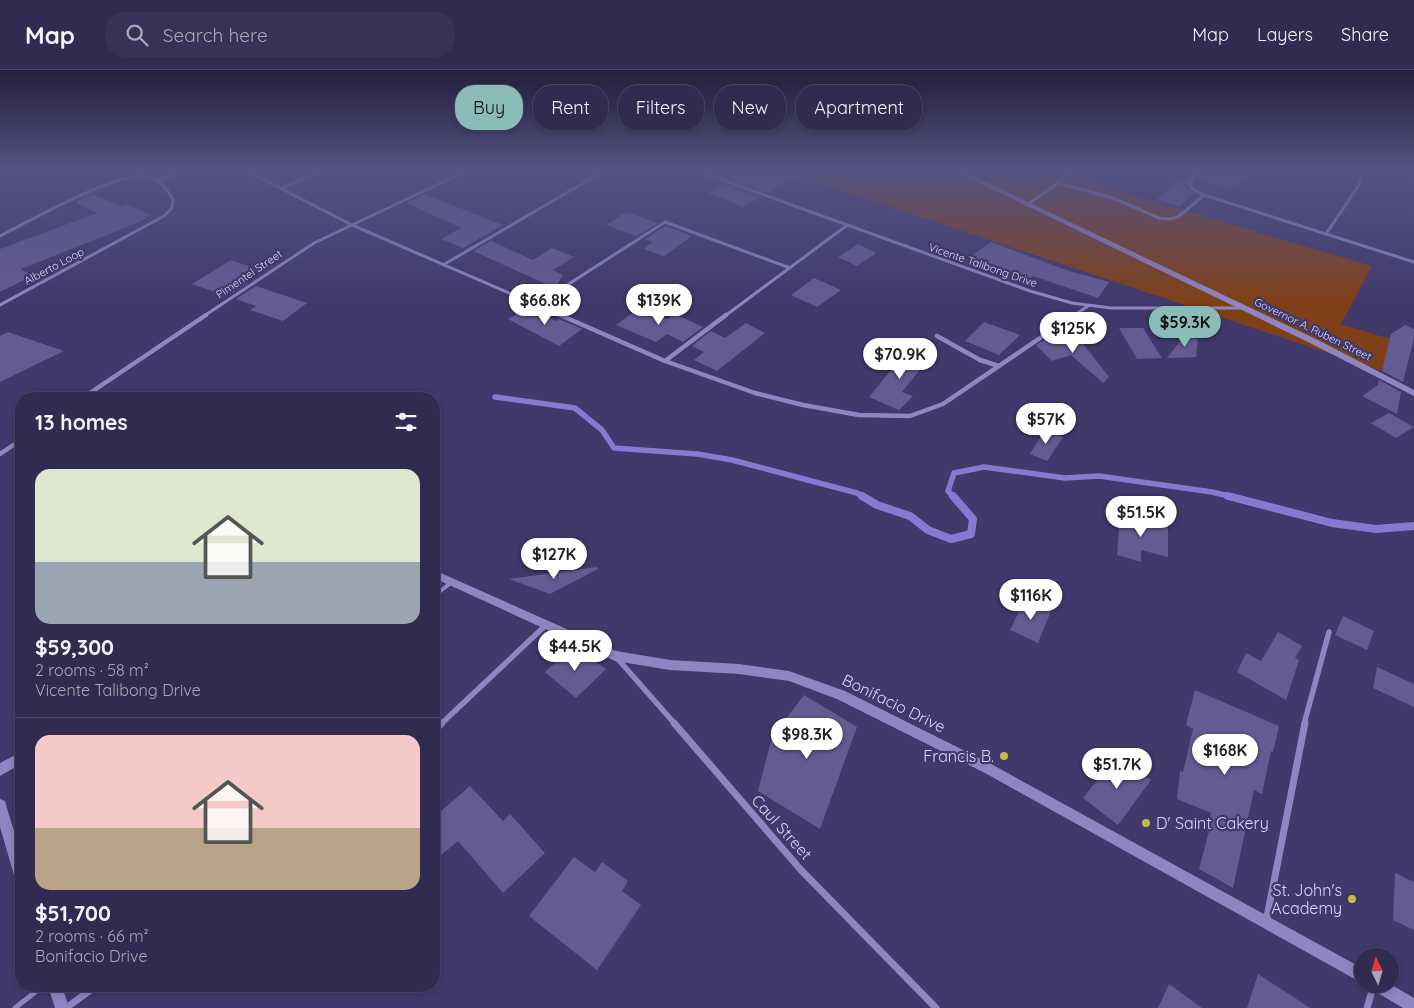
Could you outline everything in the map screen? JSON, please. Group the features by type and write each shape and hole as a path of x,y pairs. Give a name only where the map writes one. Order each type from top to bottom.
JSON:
{"street":[{"path":"0,236 45,215"},
{"name":"Alberto Loop","path":"0,305 165,215"},
{"path":"333,215 352,225 665,361 755,393 803,405 859,415 910,416 943,404 1088,306"},
{"name":"Pimentel Street","path":"91,392 314,243 374,215"},
{"path":"443,264 528,215"},
{"name":"Vicente Talibong Drive","path":"816,215 1030,291 1088,306 1181,309 1245,308"},
{"name":"Governor A. Ruben Street","path":"1047,215 1245,308 1376,372 1414,393"},
{"path":"1152,215 1170,219 1181,215"},
{"path":"1266,215 1414,262"},
{"path":"1326,234 1339,215"},
{"path":"536,305 665,222 790,268"},
{"path":"665,361 846,226"},
{"path":"937,336 980,360 1000,366"},
{"path":"0,454 15,444"},
{"name":"Bonifacio Drive","path":"440,577 615,656 670,666 739,669 789,676 842,695 989,769 1354,972"},
{"path":"440,725 547,624"},
{"path":"1266,923 1305,721 1329,632"},
{"name":"Caul Street","path":"615,656 802,870 936,1008"},
{"path":"0,770 15,761"},
{"path":"0,805 3,827 15,859"},
{"path":"57,992 62,1008"},
{"path":"66,1008 88,992"},
{"path":"1367,1008 1372,993"},
{"path":"1391,993 1414,1006"}],"lane":[{"path":"440,591 452,582"},
{"path":"16,1008 36,992"}],"shaded area":[{"path":"914,215 1198,215 1372,266 1341,324 1390,339 1382,371"}],"building":[{"path":"92,215 152,215 132,225 21,269 32,276 0,292 0,249"},
{"path":"432,215 477,215 503,225 463,248 441,239 462,228"},
{"path":"622,215 634,215 658,223 636,236 606,225"},
{"path":"665,226 692,236 664,256 644,249 653,242 645,239"},
{"path":"491,241 533,260 552,248 574,257 553,270 563,275 555,288 473,251"},
{"path":"991,242 1069,271 1109,282 1098,298 1033,276 1030,279 971,256"},
{"path":"858,244 876,253 857,266 838,257"},
{"path":"231,260 257,269 239,280 248,283 227,296 192,284"},
{"path":"814,278 841,290 817,307 791,295"},
{"path":"256,286 307,303 283,321 250,310 256,306 236,299"},
{"path":"531,306 556,321 559,319 582,329 559,346 508,319"},
{"path":"644,308 667,319 675,314 703,327 683,342 667,334 656,342 616,325 635,311 638,312"},
{"path":"984,322 1020,335 999,355 965,341"},
{"path":"746,323 765,333 717,371 694,360 704,352 692,346 711,331 725,338"},
{"path":"1405,325 1414,329 1414,338 1403,382 1382,371 1391,334"},
{"path":"1119,328 1143,328 1162,358 1137,359"},
{"path":"8,332 64,351 0,382 0,336"},
{"path":"1077,336 1109,377 1103,383 1071,355 1052,361 1036,345 1045,340"},
{"path":"1184,336 1198,339 1196,357 1167,358"},
{"path":"909,348 931,356 902,392 913,396 899,410 869,397"},
{"path":"1379,380 1401,392 1397,414 1362,396 1378,385"},
{"path":"1389,413 1414,427 1396,438 1371,423"},
{"path":"1045,430 1063,437 1047,461 1030,454"},
{"path":"1120,514 1168,526 1168,557 1141,550 1141,562 1117,555"},
{"path":"597,567 598,569 550,594 509,579"},
{"path":"1025,599 1051,611 1038,643 1010,630"},
{"path":"1343,616 1374,631 1367,650 1335,635"},
{"path":"1278,632 1302,646 1295,658 1299,660 1286,700 1237,672 1246,653 1261,661"},
{"path":"572,647 606,669 576,698 545,672"},
{"path":"1377,667 1414,684 1414,707 1373,688"},
{"path":"1195,690 1279,726 1273,752 1271,751 1262,794 1254,790 1233,888 1199,869 1212,820 1210,819 1211,813 1177,799 1180,771 1183,772 1193,729 1186,725"},
{"path":"804,695 857,727 820,829 758,791 772,737"},
{"path":"1117,755 1151,780 1118,825 1083,798"},
{"path":"470,786 503,821 510,814 545,853 503,893 458,841 440,856 440,812"},
{"path":"574,857 595,872 602,862 628,881 622,891 641,905 597,970 529,916"},
{"path":"1395,873 1414,882 1414,930 1393,920"},
{"path":"1258,974 1310,1008 1247,1008"},
{"path":"1169,984 1202,1008 1158,1008"}],"waterway":[{"path":"495,397 575,408 602,430 614,448 697,454 732,460 857,493 864,497"},
{"path":"953,496 948,491 954,473 984,467 1065,478 1099,476 1212,492 1233,497"},
{"path":"862,496 877,505 910,516 928,530 951,539 971,534 973,519 953,496"},
{"path":"1228,496 1332,523 1376,529 1414,526"}],"place":[{"name":"Francis B.","path":"1004,756"},
{"name":"D' Saint Cakery","path":"1146,823"},
{"name":"St. John's Academy","path":"1352,899"}]}
